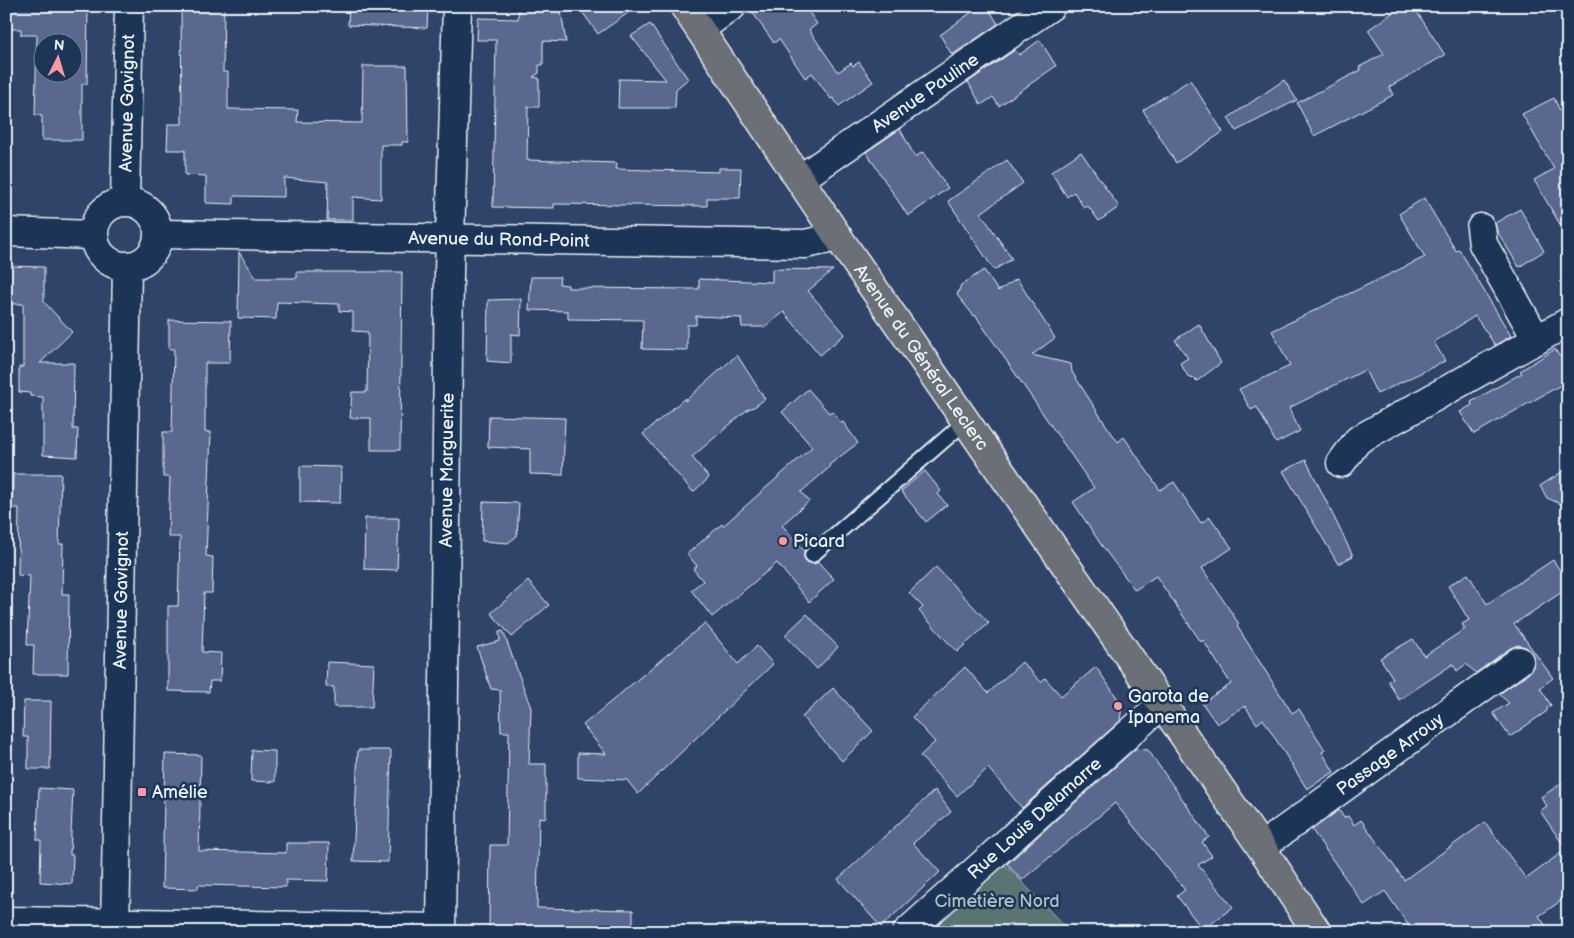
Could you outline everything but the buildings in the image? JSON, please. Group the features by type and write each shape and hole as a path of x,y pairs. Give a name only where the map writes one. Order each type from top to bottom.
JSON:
{"main road":[{"name":"Avenue du Général Leclerc","path":"684,6 838,237 1261,847 1316,932"}],"street":[{"name":"Avenue Gavignot","path":"125,202 129,6"},
{"name":"Avenue Marguerite","path":"441,930 450,239 457,6"},
{"path":"700,29 732,6"},
{"name":"Avenue Pauline","path":"800,180 1051,6"},
{"path":"125,202 144,207 157,224 158,234 157,244 146,260 127,267 108,261 100,254 93,235 95,225 102,212 115,204 125,202"},
{"path":"1481,228 1483,244 1537,340"},
{"path":"6,232 93,235"},
{"name":"Avenue du Rond-Point","path":"158,234 805,244 838,237"},
{"name":"Avenue Gavignot","path":"115,927 127,267"},
{"path":"1341,464 1358,440 1568,322"},
{"name":"Passage Arrouy","path":"1261,847 1519,661"},
{"name":"Rue Louis Delamarre","path":"907,932 1162,704"},
{"path":"6,921 115,927 441,930"}],"lane":[{"path":"812,555 966,421"}],"green space":[{"name":"Cimetière Nord","path":"999,858 1070,932 919,932"}],"place":[{"name":"Picard","path":"783,541"},
{"name":"Garota de Ipanema","path":"1118,706"},
{"name":"Amélie","path":"142,792"}]}
